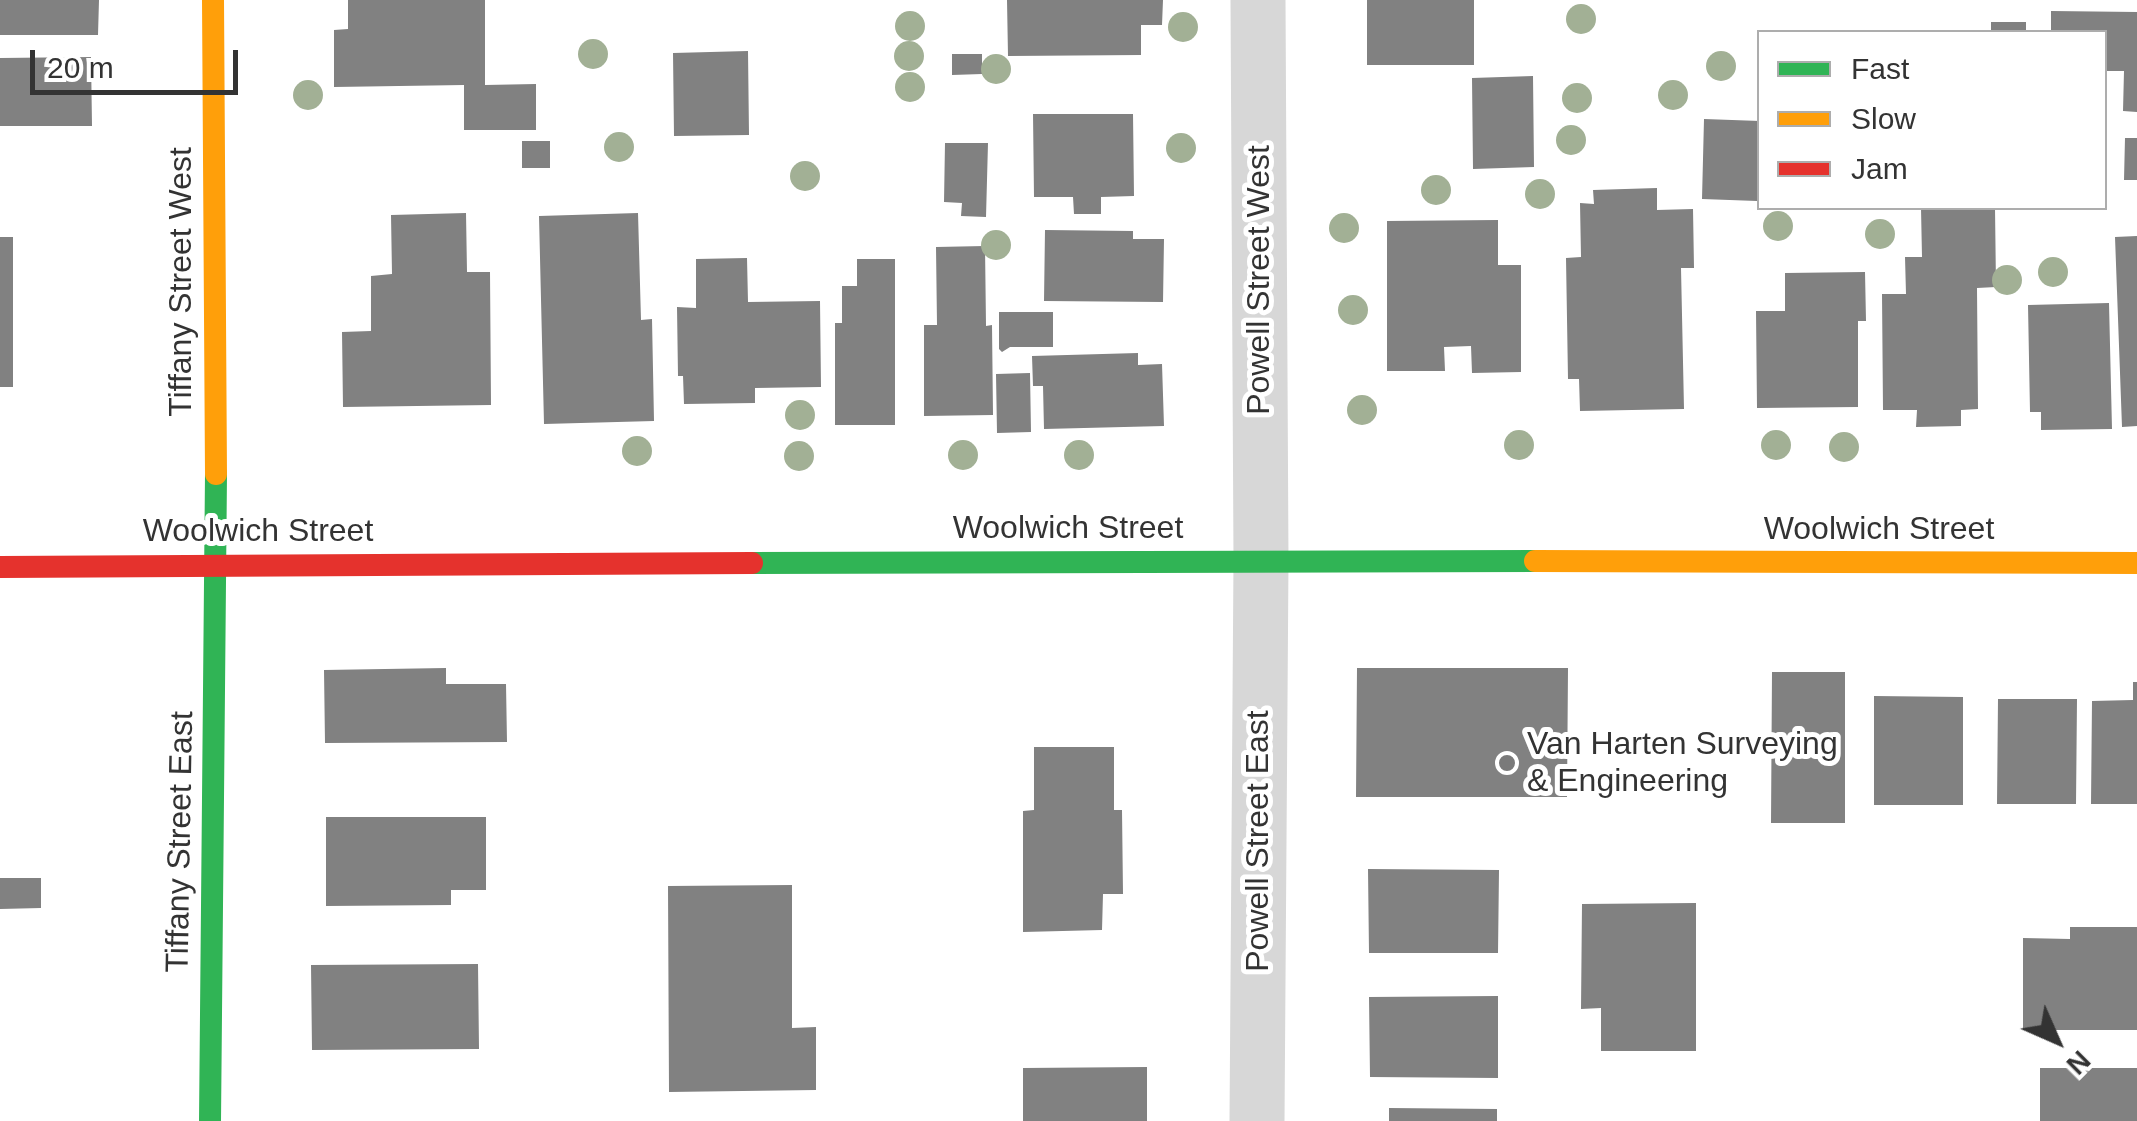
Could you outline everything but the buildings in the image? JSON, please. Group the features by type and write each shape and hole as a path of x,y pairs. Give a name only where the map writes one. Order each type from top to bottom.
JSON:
{"main road":[{"name":"Tiffany Street West","path":"212,0 216,564"},
{"name":"Woolwich Street","path":"0,566 1262,560 2137,563"},
{"name":"Tiffany Street East","path":"210,1121 216,564"}],"street":[{"name":"Powell Street West","path":"1258,0 1262,560"},
{"name":"Powell Street East","path":"1257,1121 1262,560"}],"traffic: fast":[{"path":"210,1121 216,474"},
{"path":"752,563 1535,561"}],"traffic: slow":[{"path":"213,0 216,474"},
{"path":"1535,561 2137,563"}],"traffic: jam":[{"path":"0,567 752,563"}],"place":[{"name":"Van Harten Surveying & Engineering","path":"1507,763"}]}
